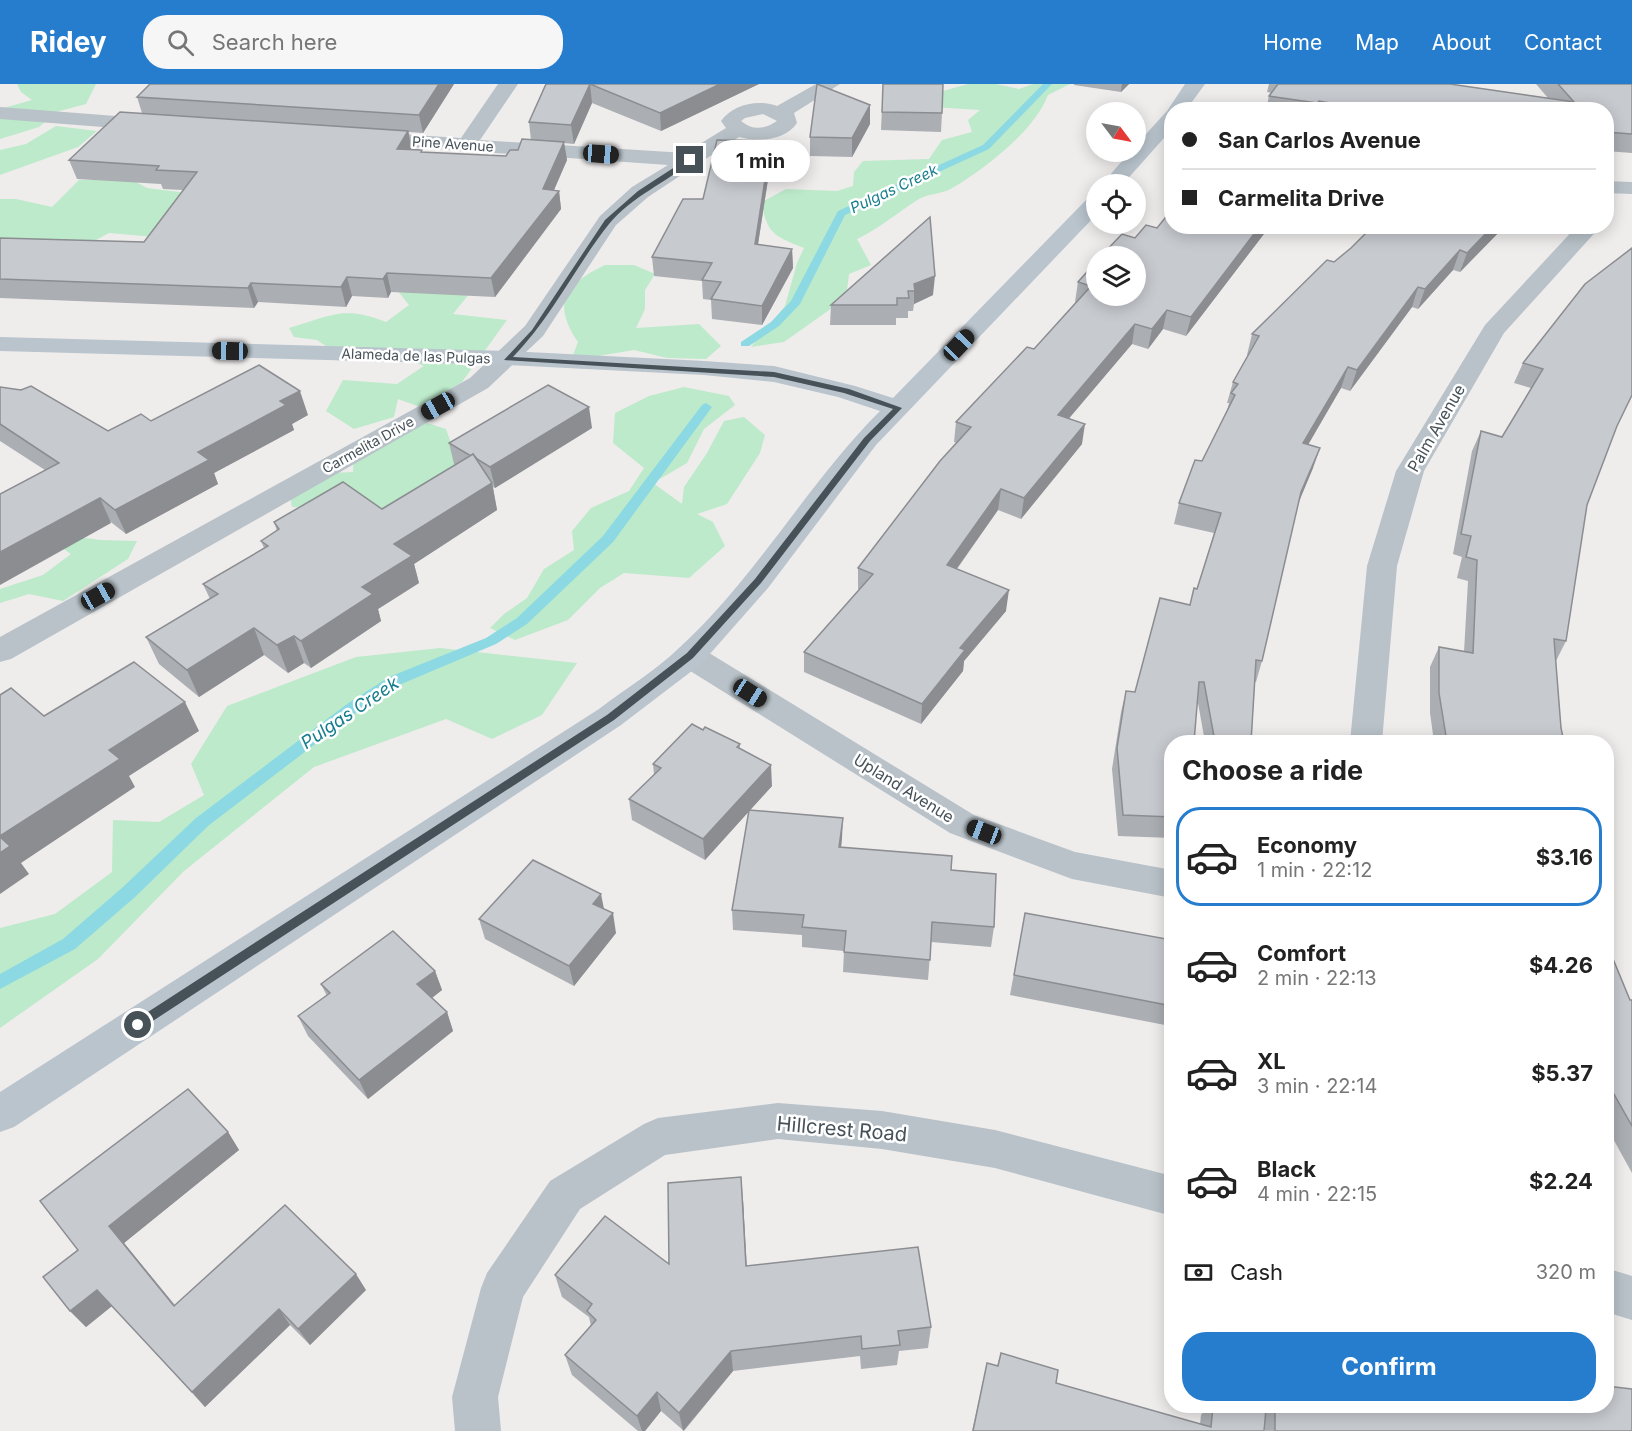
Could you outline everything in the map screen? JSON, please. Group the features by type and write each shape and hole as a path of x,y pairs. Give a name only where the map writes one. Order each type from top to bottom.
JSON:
{"main road":[{"path":"1182,102 1195,84"},
{"path":"1121,174 1164,125"},
{"path":"0,1114 610,717 690,656 758,581 867,439 1086,213"},
{"name":"Alameda de las Pulgas","path":"0,344 507,358 774,374 846,391 898,408"}],"street":[{"path":"467,144 508,84"},
{"name":"Carmelita Drive","path":"0,651 478,383 534,331 608,221 640,192 737,129 731,121 733,117 745,110 764,108 781,112 830,84"},
{"path":"0,113 174,126"},
{"name":"Pine Avenue","path":"350,137 690,160"},
{"name":"Palm Avenue","path":"1367,735 1382,566 1410,471 1494,330 1583,234"},
{"name":"Upland Avenue","path":"690,656 962,824 1072,865 1164,882"},
{"name":"Hillcrest Road","path":"478,1431 475,1397 503,1288 565,1195 658,1137 778,1121 882,1130 995,1149 1164,1194"},
{"path":"1614,1292 1632,1298"}],"green space":[{"path":"17,84 96,84 86,104 56,112 39,127 0,139 0,109 32,100 21,92"},
{"path":"968,84 996,84 1019,89 1033,84 1070,84 1048,95 1042,108 1021,134 980,170 950,189 919,199 857,239 871,265 849,274 846,298 784,342 751,347 785,306 797,263 804,248 774,233 766,222 762,202 786,189 837,191 853,186 854,172 863,161 929,159 942,140 972,132 968,120 980,110 931,107 936,93"},
{"path":"56,126 97,131 78,147 0,175 0,150 26,144"},
{"path":"79,180 132,180 147,188 187,193 155,237 109,233 81,248 0,242 0,199 16,199 52,207"},
{"path":"493,264 453,314 507,320 462,382 420,407 398,399 394,417 354,429 326,411 343,380 397,384 424,366 389,351 332,350 317,340 294,337 289,328 327,316 347,313 386,322 409,305 394,286"},
{"path":"605,265 634,265 655,274 645,290 645,309 636,328 699,324 721,346 706,359 667,358 634,350 592,357 573,355 578,342 565,315 564,305 567,295 581,279"},
{"path":"684,387 729,396 735,405 704,429 687,463 653,483 682,504 684,487 707,453 724,421 744,417 765,435 760,453 727,504 697,514 713,522 725,546 689,578 624,573 600,588 568,620 515,640 490,628 504,614 527,598 544,569 574,550 572,531 591,508 629,491 644,468 613,443 615,413 649,396"},
{"path":"427,423 446,429 455,455 482,488 446,512 292,507 288,486 309,474 353,472 354,448 378,433"},
{"path":"37,531 100,540 137,541 128,559 63,601 29,594 0,603 0,589 43,575 71,554"},
{"path":"440,648 577,663 542,715 492,739 446,719 314,767 184,871 98,959 0,1028 0,928 55,914 112,872 113,820 159,822 204,795 191,764 227,706 356,657"}],"building":[{"path":"150,84 439,84 419,115 137,97"},
{"path":"546,84 590,84 571,125 529,122"},
{"path":"590,84 720,84 660,113"},
{"path":"817,84 870,105 852,138 810,137"},
{"path":"883,84 943,84 942,113 882,112"},
{"path":"1278,84 1450,84 1574,102 1310,102 1269,96"},
{"path":"1558,84 1632,84 1632,134 1614,133 1614,102 1574,102"},
{"path":"120,112 408,131 397,149 422,150 421,152 506,156 510,150 518,150 522,139 564,142 543,189 559,191 491,278 387,273 383,279 347,277 341,287 251,283 248,288 0,279 0,238 144,242 197,172 156,170 159,166 69,160"},
{"path":"717,140 771,141 755,244 792,249 762,306 711,299 721,282 702,280 712,263 652,257 683,199 703,199"},
{"path":"930,217 935,276 914,284 915,291 908,291 909,298 897,298 897,305 831,305"},
{"path":"1164,219 1164,234 1254,234 1191,317 1167,310 1152,329 1135,324 1058,415 1085,424 1024,498 1001,489 947,565 1009,590 960,648 965,650 922,704 804,652 873,574 858,568 940,461 971,427 956,422 1027,347 1034,349 1086,292 1086,306 1146,306 1146,246 1111,246 1122,234 1135,238 1138,234 1146,234 1146,225 1157,228"},
{"path":"1365,234 1485,234 1467,253 1460,250 1425,289 1418,287 1357,370 1348,367 1303,443 1320,448 1301,492 1262,661 1256,660 1251,735 1214,735 1204,682 1199,682 1195,735 1164,735 1164,817 1123,815 1117,748 1126,691 1135,692 1160,598 1190,605 1221,513 1179,503 1195,460 1202,461 1235,395 1231,393 1238,384 1233,382 1259,336 1252,334 1327,260 1334,262"},
{"path":"1632,248 1632,395 1617,426 1587,505 1566,641 1554,639 1562,735 1446,735 1439,693 1439,647 1473,653 1477,560 1466,557 1471,536 1461,534 1481,431 1502,437 1543,369 1523,363 1585,284"},
{"path":"1086,273 1086,284 1078,282"},
{"path":"259,365 300,391 280,401 286,405 198,452 209,460 115,510 100,498 0,552 0,494 59,463 0,424 0,387 21,390 31,386 108,431 141,414 151,421"},
{"path":"548,385 589,407 490,467 473,454 471,456 449,443"},
{"path":"473,454 492,483 394,544 412,556 362,587 373,594 301,641 294,636 277,645 254,628 187,670 146,637 218,594 203,584 268,546 261,541 279,529 274,522 343,482 382,509"},
{"path":"134,662 185,702 109,750 120,759 0,836 0,695 11,688 44,716"},
{"path":"692,724 703,730 705,727 740,744 737,747 771,765 703,839 629,799 661,768 653,764"},
{"path":"749,810 843,818 839,847 952,856 951,870 996,874 994,927 932,922 930,960 844,952 846,931 802,927 804,915 732,910"},
{"path":"0,837 10,846 0,853"},
{"path":"533,860 601,894 593,904 613,913 569,966 479,919"},
{"path":"1025,913 1164,939 1164,1004 1014,975"},
{"path":"393,931 435,971 417,984 447,1012 359,1080 298,1016 330,993 321,984"},
{"path":"1614,961 1630,1000 1632,1000 1632,1126 1614,1094"},
{"path":"188,1089 228,1132 109,1226 174,1306 285,1205 356,1274 298,1329 279,1309 192,1392 97,1290 70,1311 43,1277 78,1250 40,1201"},
{"path":"741,1177 746,1266 918,1247 931,1327 898,1331 900,1345 862,1349 861,1336 731,1351 679,1413 657,1392 637,1416 565,1355 596,1320 587,1311 592,1304 555,1275 605,1216 669,1264 668,1183"},
{"path":"1001,1353 1058,1370 1056,1383 1211,1427 1212,1413 1266,1413 1264,1431 973,1431 987,1363 998,1366"},
{"path":"1614,1387 1632,1389 1632,1431 1275,1431 1275,1413 1614,1413"}],"waterway":[{"name":"Pulgas Creek","path":"745,344 775,324 796,302 841,213 986,147 1048,84"},
{"name":"Pulgas Creek","path":"0,982 69,944 129,892 202,822 352,708 394,681 491,641 522,621 608,539 706,407"}],"route":[{"path":"138,1025 610,717 690,656 758,581 867,439 898,408 846,391 774,374 704,368 507,358 534,331 608,221 640,192 690,160"}]}
